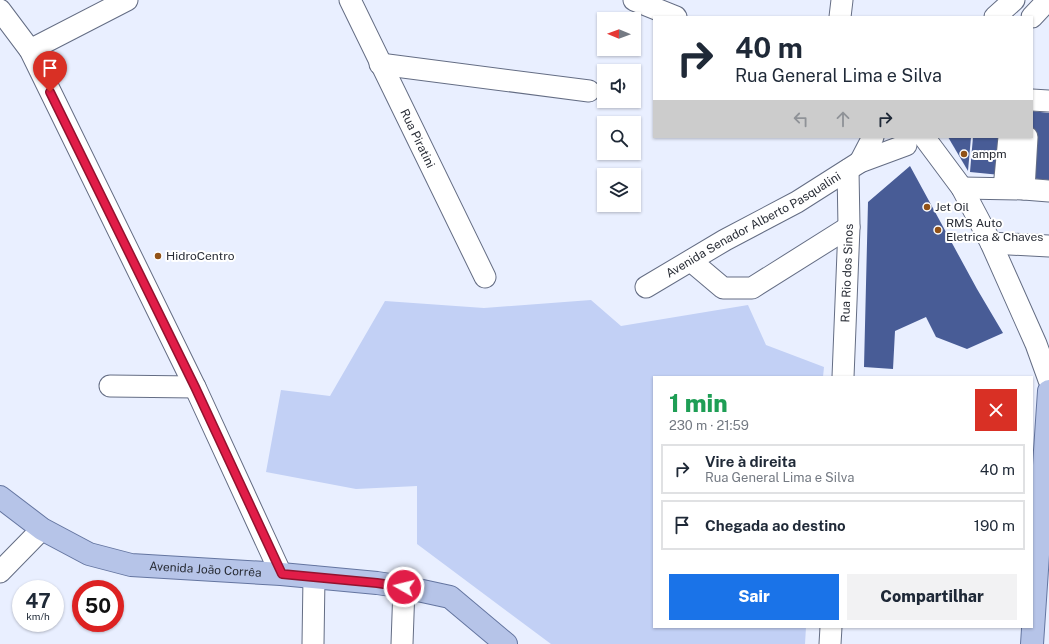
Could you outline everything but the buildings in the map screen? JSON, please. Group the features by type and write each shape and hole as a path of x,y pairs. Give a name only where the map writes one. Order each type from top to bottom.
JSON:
{"main road":[{"path":"1032,644 1049,391"},
{"name":"Avenida João Corrêa","path":"0,497 42,529 89,554 131,565 282,574 404,587 450,597 506,644"}],"street":[{"path":"30,50 127,0"},
{"name":"Rua Piratini","path":"350,0 485,277"},
{"path":"634,0 674,16"},
{"path":"840,16 842,0"},
{"path":"996,16 1014,0"},
{"path":"1033,16 1048,0"},
{"path":"0,10 30,50 195,387 282,574"},
{"path":"380,64 589,91"},
{"path":"1033,100 1049,101"},
{"name":"Avenida Senador Alberto Pasqualini","path":"854,166 873,138"},
{"path":"887,138 896,144 917,140 962,188 991,243 1036,344 1049,380"},
{"path":"1009,138 1014,189"},
{"path":"1014,189 1027,138"},
{"name":"Avenida Senador Alberto Pasqualini","path":"646,287 725,240 797,202 854,166 917,140"},
{"name":"Rua Rio dos Sinos","path":"842,376 849,226 854,166"},
{"path":"962,188 1049,191"},
{"path":"691,261 723,288 752,288 849,226"},
{"path":"991,243 1049,246"},
{"path":"110,386 195,387"},
{"path":"0,572 42,529"},
{"path":"314,577 314,644"},
{"path":"402,644 404,587"},
{"path":"830,628 830,644"}],"shaded area":[{"path":"591,300 621,326 748,305 766,345 824,367 823,376 653,376 653,628 806,628 805,644 551,644 417,544 417,486 356,489 266,472 281,390 330,396 385,301 484,308"}],"place":[{"name":"ampm","path":"964,154"},
{"name":"Jet Oil","path":"927,207"},
{"name":"RMS Auto Eletrica & Chaves","path":"938,230"},
{"name":"HidroCentro","path":"158,256"}],"route":[{"path":"50,92 195,387 282,574 404,587"}]}
